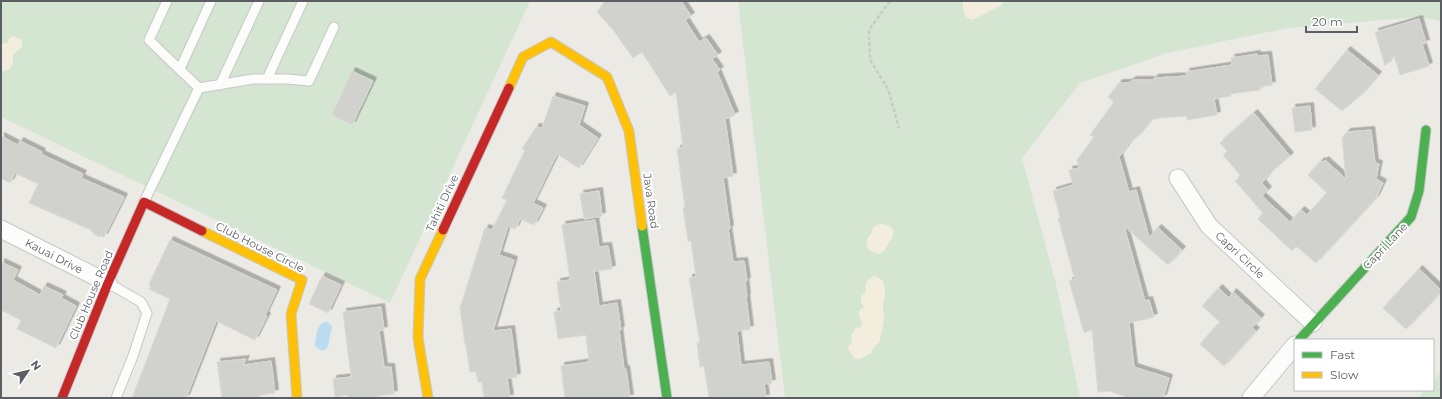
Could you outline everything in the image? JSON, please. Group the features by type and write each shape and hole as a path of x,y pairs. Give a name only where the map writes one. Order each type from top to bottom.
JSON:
{"street":[{"name":"Tahiti Drive","path":"428,398 418,338 420,279 523,57 551,42"},
{"name":"Java Road","path":"551,42 608,77 629,131 667,398"},
{"name":"Capri Lane","path":"1300,339 1312,323 1411,217 1419,191 1426,130"},
{"name":"Capri Circle","path":"1178,178 1209,226 1312,323"},
{"name":"Club House Road","path":"62,398 108,283 144,202"},
{"name":"Club House Circle","path":"144,202 302,280 291,314 297,398"},
{"name":"Kauai Drive","path":"1,229 108,283"},
{"path":"1251,398 1294,345"}],"lane":[{"path":"167,1 149,40 199,88"},
{"path":"180,69 211,1"},
{"path":"220,85 259,1"},
{"path":"267,79 304,1"},
{"path":"199,88 253,79 288,78 309,81 334,27"},
{"path":"144,202 199,88"},
{"path":"108,283 141,302 147,313 133,356 116,398"}],"path":[{"path":"890,1 869,30 870,60 888,89 899,128"}],"green space":[{"path":"1,1 530,1 390,303 1,117"},
{"path":"738,1 1441,1 1441,21 1420,17 1288,28 1167,53 1080,83 1022,158 1056,284 1080,398 785,398"},
{"path":"1441,372 1441,398 1418,398 1424,391 1434,391 1434,380"}],"sand":[{"path":"963,1 1005,1 1000,6 972,20 966,17 963,9"},
{"path":"13,36 22,40 22,47 12,56 13,65 7,70 1,72 1,44 8,43 9,39"},
{"path":"882,224 892,228 893,234 884,251 879,254 869,250 866,244 868,237 872,233 872,229 876,225"},
{"path":"874,276 882,281 885,288 883,306 884,319 880,340 871,353 860,359 855,359 849,351 848,346 852,344 851,336 856,327 859,328 861,326 862,322 859,316 859,311 864,307 861,302 861,296 866,291 865,285 868,280"}],"water":[{"path":"326,321 332,327 328,347 325,350 322,350 318,349 315,345 316,334 318,328"}],"building":[{"path":"605,1 681,1 691,16 685,20 699,42 706,38 718,55 712,59 720,70 717,72 735,115 725,119 733,176 723,178 733,262 744,261 747,281 745,281 750,329 737,331 741,365 769,362 772,383 764,384 766,398 709,398 704,366 700,367 697,343 700,343 689,278 696,277 691,241 688,241 683,208 685,208 677,149 683,148 676,92 670,96 642,52 633,58 614,31 597,12"},
{"path":"1419,19 1426,43 1422,44 1429,66 1400,75 1394,55 1385,66 1375,32"},
{"path":"1347,50 1378,75 1363,93 1342,111 1315,89"},
{"path":"1257,54 1257,56 1268,55 1272,85 1260,87 1260,90 1230,94 1231,96 1214,99 1217,115 1187,120 1187,116 1151,120 1135,139 1133,138 1119,157 1129,192 1136,190 1149,237 1158,228 1182,250 1168,265 1124,226 1145,301 1149,300 1154,317 1129,323 1134,367 1169,378 1163,398 1129,398 1109,391 1098,392 1092,330 1084,333 1069,281 1075,280 1058,218 1060,217 1053,191 1073,185 1069,170 1079,168 1077,160 1094,137 1090,135 1114,102 1108,97 1119,83 1128,83 1133,80 1155,80 1154,78 1187,76 1186,72 1232,65 1231,58"},
{"path":"352,71 373,81 352,125 332,115"},
{"path":"553,96 585,106 579,125 598,138 579,168 557,154 533,203 543,208 534,225 520,219 515,229 508,226 499,255 514,260 493,331 511,329 517,377 507,378 510,398 484,398 482,382 478,382 476,372 470,372 460,308 485,228 492,230 507,200 502,198 525,150 522,149 536,127 542,128"},
{"path":"1310,106 1312,130 1295,132 1292,108"},
{"path":"1254,113 1290,156 1270,173 1262,183 1268,190 1262,196 1290,222 1301,210 1307,215 1327,193 1308,175 1321,161 1323,162 1325,160 1346,179 1342,138 1347,132 1371,130 1375,163 1379,164 1376,179 1383,183 1376,198 1316,263 1296,246 1292,251 1258,219 1263,213 1235,181 1241,176 1223,155 1227,151 1220,143"},
{"path":"1,136 18,145 20,141 42,152 41,154 83,174 81,178 124,197 104,237 99,237 91,230 29,203 38,184 15,173 10,183 1,178"},
{"path":"599,191 602,216 584,219 580,194"},
{"path":"595,220 599,247 608,246 612,269 594,271 599,306 617,303 624,369 626,369 630,398 565,398 561,366 589,362 586,335 558,339 554,312 561,311 557,282 570,280 562,225"},
{"path":"170,240 277,290 265,315 267,316 255,340 216,321 186,398 132,398 170,299 149,289 151,286 149,284"},
{"path":"1,262 18,270 13,280 40,295 44,286 63,295 61,298 76,306 56,348 17,329 21,320 1,310"},
{"path":"1419,269 1441,290 1441,292 1406,329 1383,308"},
{"path":"322,276 341,285 328,313 309,304"},
{"path":"1219,288 1229,298 1233,292 1261,318 1252,328 1256,331 1224,366 1200,344 1220,322 1202,306"},
{"path":"381,307 384,330 379,331 384,367 391,367 394,394 377,396 377,398 348,398 347,395 335,397 333,379 351,377 343,312"},
{"path":"246,359 243,365 271,361 275,393 259,395 259,398 222,398 217,362"}],"traffic: fast":[{"path":"1300,339 1411,217 1419,191 1426,130"},
{"path":"642,226 667,398"}],"traffic: slow":[{"path":"509,88 523,57 551,42 607,77 629,131 642,226"},
{"path":"428,398 418,338 420,279 443,230"},
{"path":"202,231 302,280 291,314 297,398"}],"traffic: jam":[{"path":"443,230 509,88"},
{"path":"62,398 108,283 144,202 202,231"}]}
